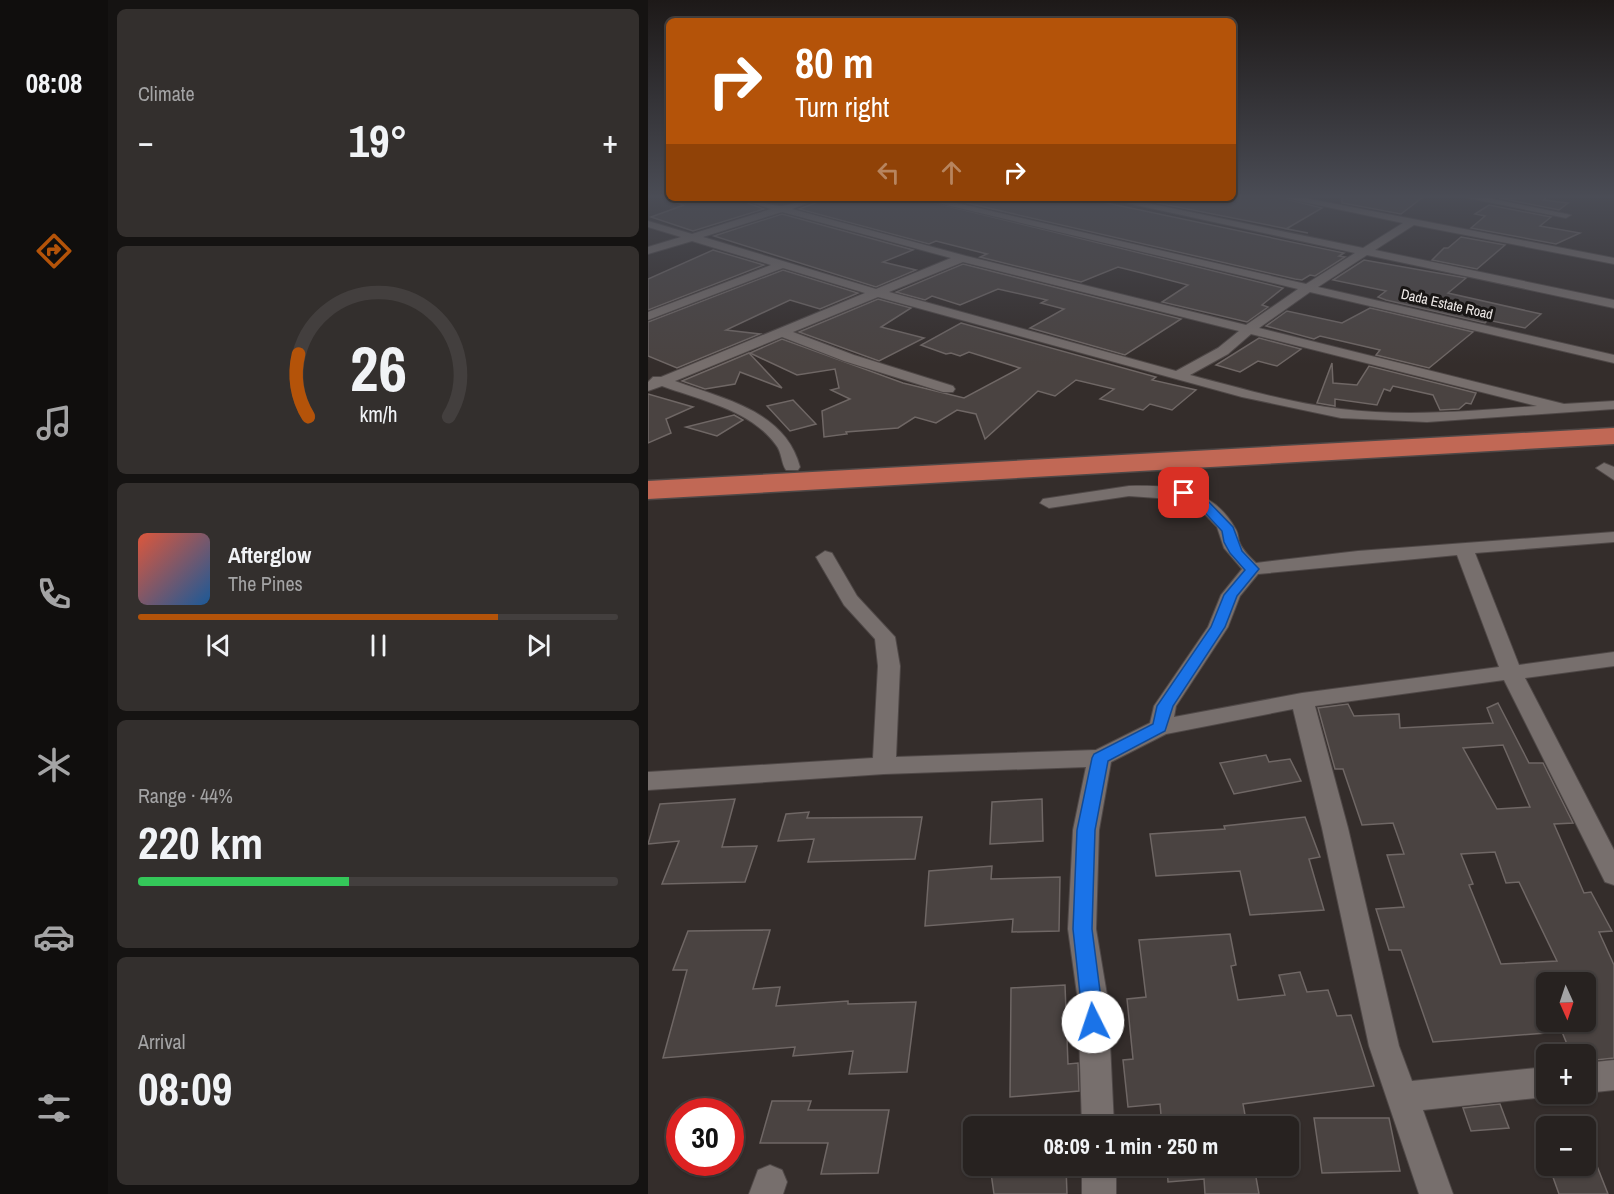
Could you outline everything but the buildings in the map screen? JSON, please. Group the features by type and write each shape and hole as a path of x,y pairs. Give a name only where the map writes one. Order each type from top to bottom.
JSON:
{"highway":[{"path":"648,474 1614,426"},
{"path":"648,490 1614,436"}],"street":[{"path":"745,253 1178,376 1319,410 1364,416 1452,418 1614,405"},
{"path":"943,253 1562,408"},
{"name":"Dada Estate Road","path":"1160,253 1614,359"},
{"path":"1178,376 1223,351 1249,329 1309,287 1364,253 1614,304"},
{"path":"1571,253 1614,261"},
{"path":"653,382 962,258"},
{"path":"648,316 783,264"},
{"path":"781,332 849,358 948,389"},
{"path":"653,382 737,409 772,429 786,446 792,467"},
{"path":"1049,503 1086,495 1133,491 1184,493 1194,496 1228,530 1230,542 1236,553 1252,569"},
{"path":"1160,727 1165,706 1218,627 1231,595 1252,569 1358,557 1614,537"},
{"path":"1464,550 1511,672 1614,874"},
{"path":"825,557 831,571 864,619 885,636 890,666 884,766"},
{"path":"648,781 884,766 1100,758 1160,727 1302,700 1614,659"},
{"path":"1302,700 1335,828 1384,1046 1404,1097 1436,1194"},
{"path":"1098,1116 1093,1001 1082,929 1086,830 1100,758"},
{"path":"1596,1077 1614,1075"},
{"path":"1404,1097 1536,1083"},
{"path":"1099,1176 1099,1194"}],"route":[{"path":"1093,1022 1093,1001 1082,929 1086,830 1100,758 1160,727 1165,706 1218,627 1231,595 1252,569 1236,553 1230,542 1228,530 1202,501 1184,493"}]}
